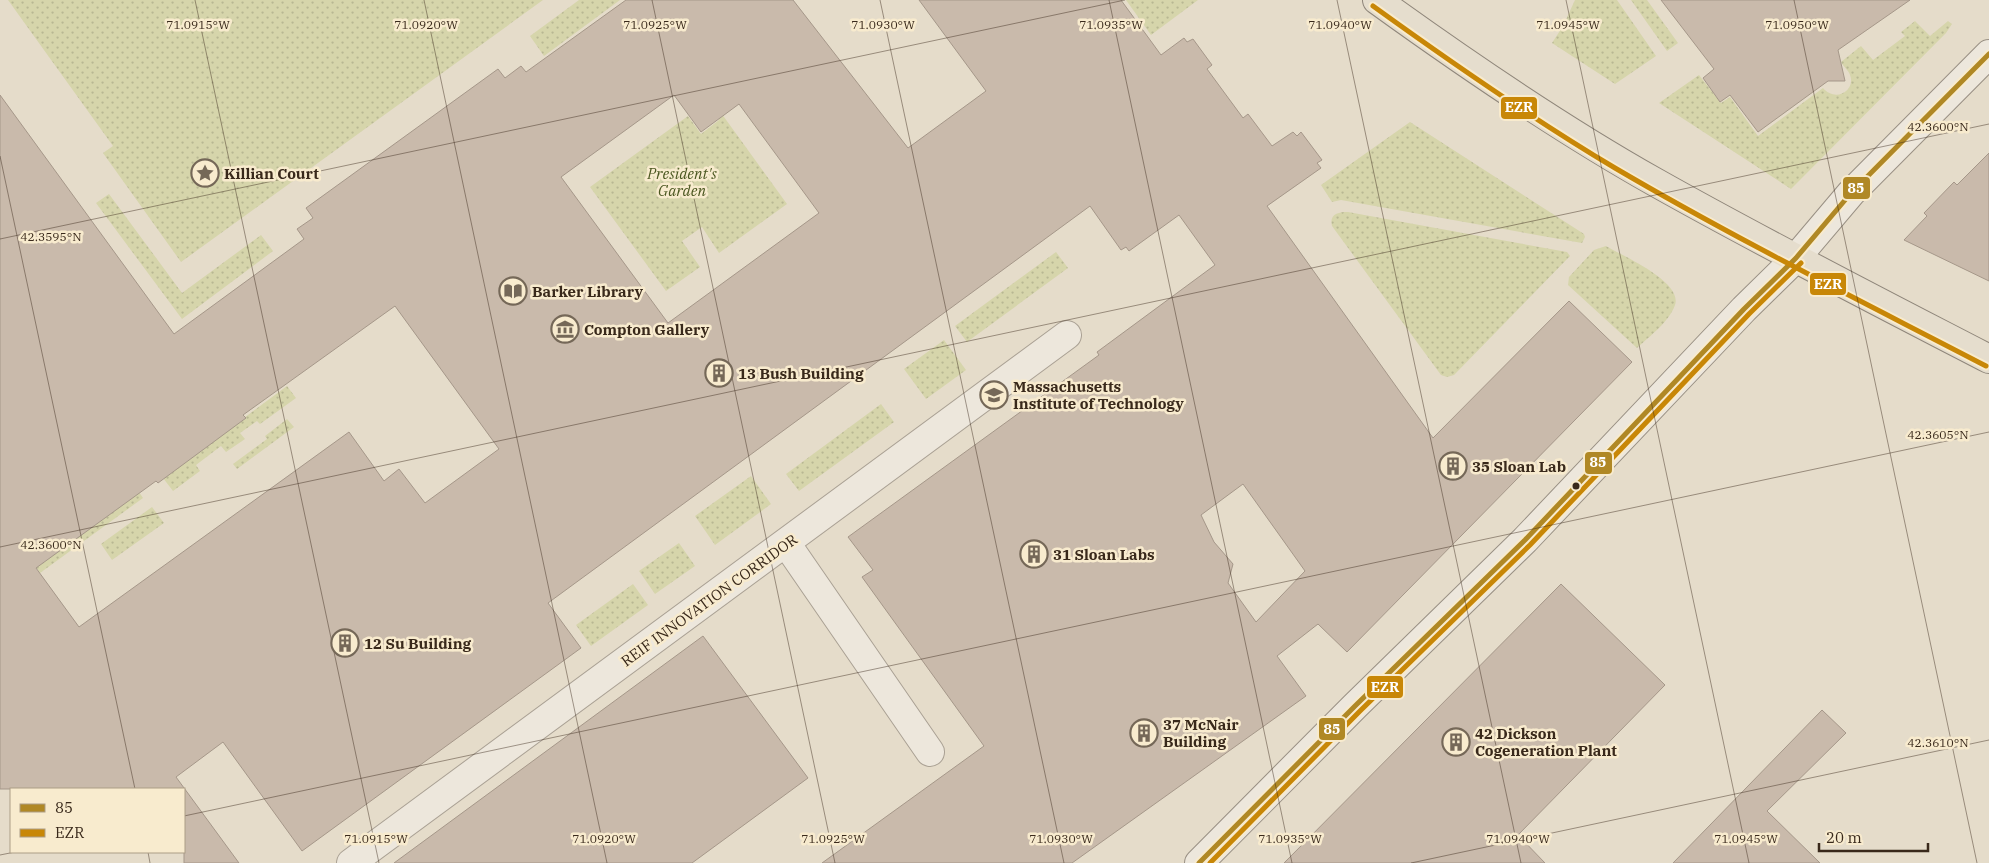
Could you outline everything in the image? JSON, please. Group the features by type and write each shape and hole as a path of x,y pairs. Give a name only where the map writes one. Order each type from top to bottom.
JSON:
{"main road":[{"path":"1377,0 1448,51 1562,126 1654,181 1989,359"}],"street":[{"path":"1199,863 1355,706 1525,540 1744,309 1796,258 1850,193 1989,54"},
{"name":"REIF INNOVATION CORRIDOR","path":"351,863 1067,335"},
{"path":"786,543 930,752"}],"green space":[{"name":"Killian Court","path":"8,0 543,0 181,262 103,153 113,146"},
{"path":"579,0 620,0 544,56 530,36"},
{"path":"1126,0 1198,0 1151,35"},
{"path":"1575,0 1617,0 1656,56 1615,84 1552,43 1563,26"},
{"path":"1631,0 1647,0 1678,43 1667,51"},
{"path":"1915,21 1930,36 1948,21 1952,24 1946,33 1791,189 1659,103 1699,75 1721,103 1730,97 1758,136 1823,88 1834,94 1844,93 1848,90 1851,80 1849,73 1841,62 1861,46 1873,60 1905,36 1901,32"},
{"name":"President's Garden","path":"711,99 787,204 719,253 702,227 682,241 700,267 666,291 590,187 688,116 701,134 719,120 707,102"},
{"path":"1410,122 1584,234 1585,237 1582,243 1341,200 1332,202 1321,185"},
{"path":"109,194 182,293 261,235 273,251 182,319 96,203"},
{"path":"1348,212 1567,252 1570,256 1454,375 1447,377 1441,375 1332,226 1331,222 1335,214"},
{"path":"1606,246 1650,271 1670,287 1675,296 1675,305 1668,317 1637,348 1568,285 1569,277 1594,250"},
{"path":"1056,252 1068,268 967,342 955,326"},
{"path":"944,340 966,370 926,399 904,369"},
{"path":"287,386 296,398 260,424 257,421 240,433 245,439 226,452 221,446 196,465 200,471 173,491 163,478"},
{"path":"881,404 894,422 799,491 786,474"},
{"path":"287,419 294,427 237,469 233,464 267,439 265,436"},
{"path":"751,476 771,504 715,545 695,516"},
{"path":"139,492 143,498 40,573 36,567"},
{"path":"152,507 164,523 112,560 101,544"},
{"path":"679,543 695,566 655,594 639,571"},
{"path":"633,584 648,605 591,646 576,625"}],"building":[{"path":"626,0 793,0 908,148 986,91 919,0 1121,0 1161,55 1184,38 1187,42 1193,39 1212,65 1207,69 1243,118 1248,114 1272,146 1293,132 1297,136 1301,132 1322,160 1317,163 1321,168 1267,206 1433,438 1569,301 1632,362 1347,652 1318,624 1277,656 1306,696 1072,863 822,863 984,746 862,577 873,570 848,537 1099,355 1097,352 1215,265 1179,215 1129,251 1126,247 1121,250 1090,206 548,603 581,648 302,851 223,742 176,777 184,788 0,789 0,95 174,334 304,239 297,229 313,218 306,208 498,69 505,78 521,66 526,72","holes":["674,95 701,132 739,104 819,213 668,323 561,177","395,306 499,449 425,503 399,469 384,481 349,432 79,627 36,568 156,481 158,483 246,418 243,415","1243,484 1305,571 1256,622 1228,583 1233,564 1214,542 1201,515"]},
{"path":"1661,0 1910,0 1838,50 1845,81 1828,81 1758,132 1730,95 1720,102 1703,78 1714,69"},
{"path":"1989,153 1989,281 1904,240 1927,216 1924,213 1954,182 1957,185"},
{"path":"1561,584 1665,685 1518,835 1545,863 1284,863"},
{"path":"703,636 808,778 692,863 394,863"},
{"path":"1822,710 1846,733 1767,811 1820,863 1673,863"},
{"path":"185,789 239,863 184,863 185,853"}],"transit line":[{"name":"EZR","path":"1373,6 1492,90 1615,168 1753,245 1986,366"},
{"name":"85","path":"1199,863 1355,706 1525,540 1744,309 1796,258 1851,193 1989,54"},
{"name":"EZR","path":"1210,863 1360,711 1530,545 1749,314 1801,263"}],"place":[{"name":"Killian Court","path":"205,173"},
{"name":"Barker Library","path":"513,291"},
{"name":"Compton Gallery","path":"565,329"},
{"name":"13 Bush Building","path":"719,373"},
{"name":"Massachusetts Institute of Technology","path":"994,395"},
{"name":"35 Sloan Lab","path":"1453,466"},
{"name":"31 Sloan Labs","path":"1034,554"},
{"name":"12 Su Building","path":"345,643"},
{"name":"37 McNair Building","path":"1144,733"},
{"name":"42 Dickson Cogeneration Plant","path":"1456,742"}]}
